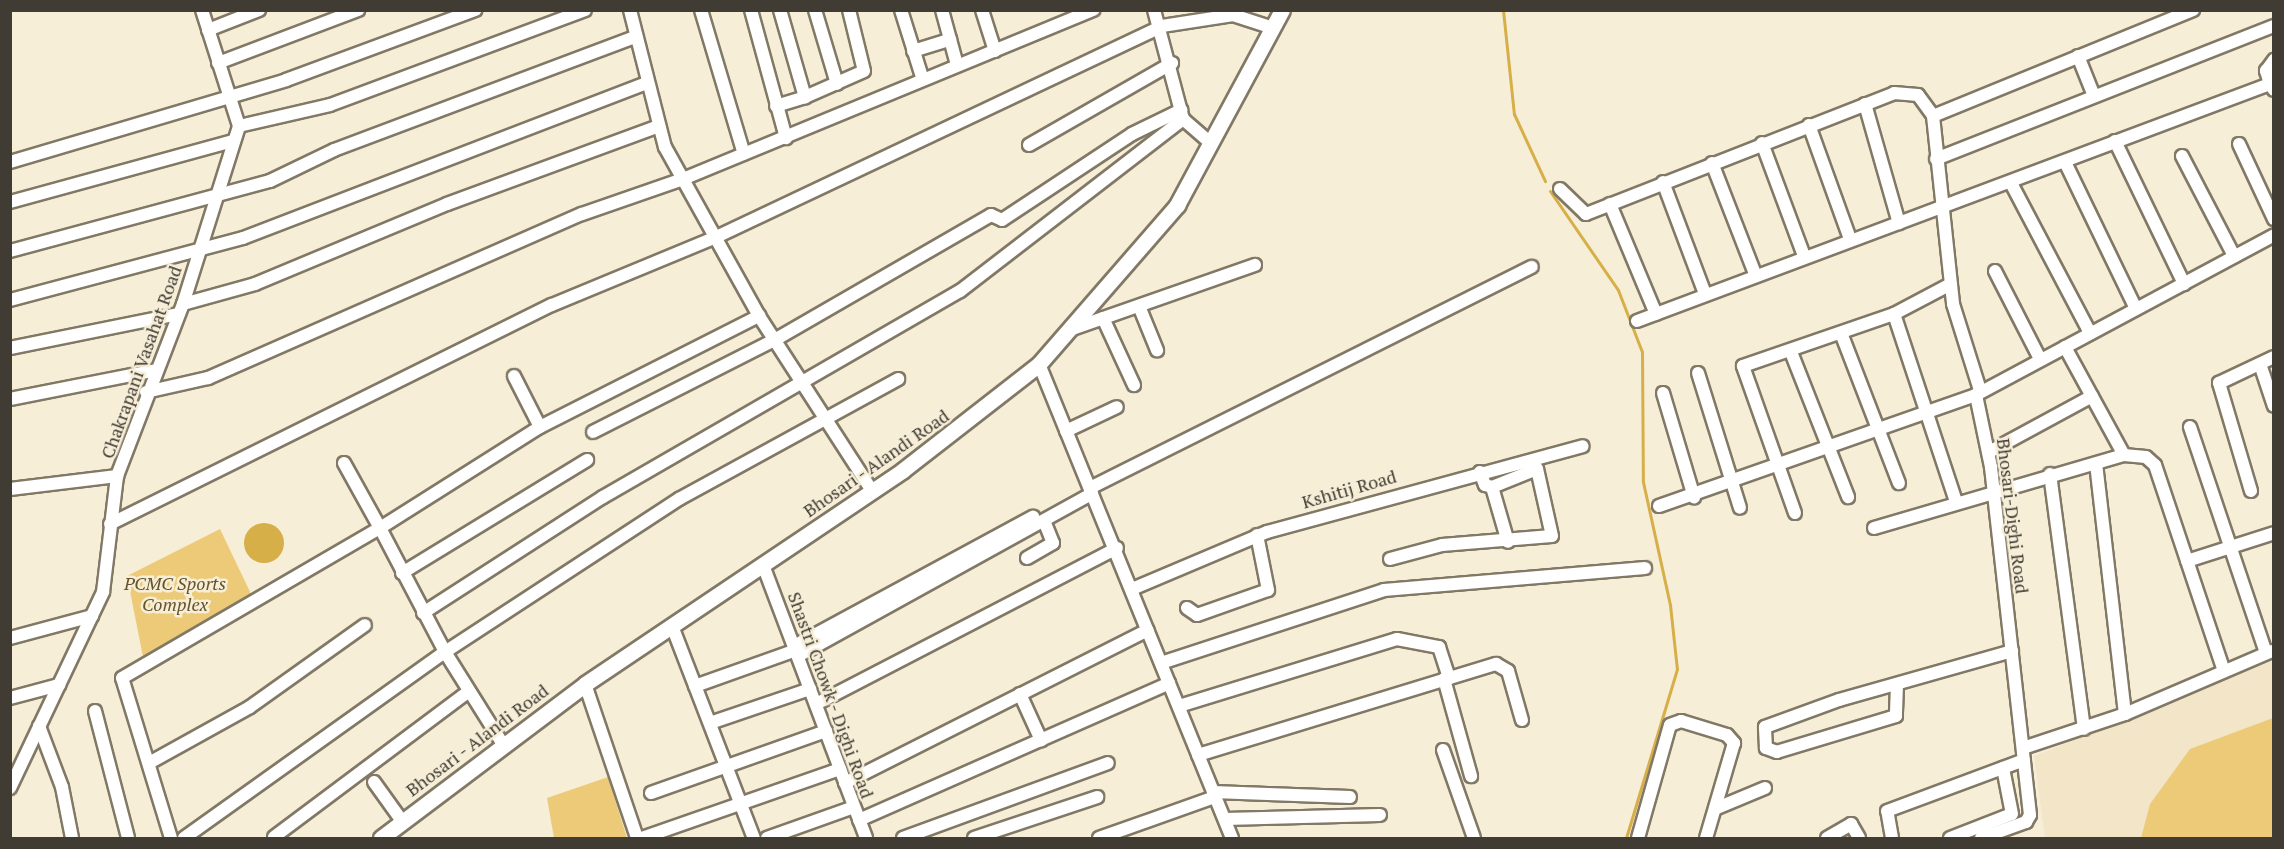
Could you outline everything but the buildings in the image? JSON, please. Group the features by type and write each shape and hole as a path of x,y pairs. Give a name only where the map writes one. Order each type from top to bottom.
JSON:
{"main road":[{"name":"Bhosari - Alandi Road","path":"385,837 402,821 502,744 585,684 872,491 1039,364 1072,329 1177,206 1270,27 1282,10"}],"street":[{"path":"202,10 239,126 330,105 585,10"},
{"path":"208,30 259,10"},
{"path":"218,63 358,10"},
{"path":"10,162 229,95 286,80 475,10"},
{"path":"630,10 634,37 656,127 714,238 759,316 778,338 823,418 872,491"},
{"path":"701,10 744,154"},
{"path":"751,10 786,138"},
{"path":"780,10 805,97"},
{"path":"815,10 837,84"},
{"path":"776,106 837,84 865,69 849,10"},
{"path":"901,10 922,77"},
{"path":"942,10 957,65"},
{"path":"982,10 995,51"},
{"path":"146,392 208,378 582,214 683,179 786,138 922,77 995,51 1094,10"},
{"path":"1155,10 1172,63 1182,115 1211,143"},
{"path":"1560,189 1583,213 1762,142 1865,104 1907,92 1926,102 1933,116 2193,10"},
{"path":"110,524 552,305 714,238 1162,26 1233,15 1270,27"},
{"path":"1936,159 2274,26"},
{"path":"10,251 220,197 634,37"},
{"path":"914,51 950,40"},
{"path":"2078,56 2094,96"},
{"path":"1637,321 1850,239 1942,210 2115,141 2272,87 2266,71 2274,60"},
{"path":"1029,146 1172,63"},
{"path":"10,300 201,250 646,83"},
{"path":"1865,104 1899,222"},
{"path":"593,432 778,338 991,215 1002,220 1132,134 1182,115"},
{"path":"423,613 603,497 803,384 960,291 1182,115"},
{"name":"Bhosari-Dighi Road","path":"1933,116 1951,284 1978,392 1989,452 2030,815 2026,822 1981,838"},
{"path":"1809,125 1850,239"},
{"name":"Chakrapani Vasahat Road","path":"10,788 108,577 110,524 117,476 146,392 181,309 220,197 233,141 239,126"},
{"path":"10,348 181,309 255,284 447,204 656,127"},
{"path":"10,202 233,141"},
{"path":"2115,141 2184,284"},
{"path":"1762,142 1804,256"},
{"path":"2240,144 2274,219"},
{"path":"2182,156 2234,256"},
{"path":"2065,162 2136,309"},
{"path":"1712,163 1755,274"},
{"path":"1663,182 1705,294"},
{"path":"2011,183 2090,333"},
{"path":"1610,204 1656,314"},
{"path":"1659,506 1732,483 1780,465 1825,444 1978,392 2274,235"},
{"path":"1072,329 1255,265"},
{"path":"695,686 796,650 1044,521 1091,491 1532,267"},
{"path":"1995,271 2040,359"},
{"path":"1795,513 1780,465 1743,366 1791,352 1894,314 1951,284"},
{"path":"1139,306 1157,350"},
{"path":"1894,314 1956,501"},
{"path":"171,838 122,678 380,528 540,427 759,316"},
{"path":"1103,318 1134,385"},
{"path":"1842,333 1875,427 1899,483"},
{"path":"2065,346 2124,455"},
{"path":"1791,352 1825,444 1848,497"},
{"path":"2251,490 2218,383 2274,357"},
{"path":"1039,364 1117,548 1232,838"},
{"path":"2260,364 2274,406"},
{"path":"10,399 156,370"},
{"path":"1698,374 1740,507"},
{"path":"514,376 540,427"},
{"path":"184,838 445,652 679,499 823,418 898,379"},
{"path":"1663,393 1694,496"},
{"path":"1989,452 2092,396"},
{"path":"1066,431 1117,407"},
{"path":"1892,838 1885,813 2003,768 2024,754 2125,714 2223,668 2270,652 2190,427"},
{"name":"Kshitij Road","path":"1132,589 1257,535 1480,472 1583,446"},
{"path":"1874,528 1992,489 2050,474 2124,455 2146,458 2156,465 2223,668"},
{"path":"402,573 587,460"},
{"path":"344,463 423,613 468,692 502,744"},
{"path":"2096,464 2125,714"},
{"path":"1390,559 1442,545 1508,542 1552,536 1539,472 1533,468 1492,487 1485,485 1480,472"},
{"path":"2050,474 2084,729"},
{"path":"10,489 117,476"},
{"path":"1492,487 1508,542"},
{"path":"796,650 1058,504"},
{"path":"1027,558 1053,543 1044,521"},
{"path":"2187,561 2274,533"},
{"path":"1187,608 1197,615 1268,590 1257,535"},
{"path":"816,704 1117,548"},
{"name":"Shastri Chowk - Dighi Road","path":"764,565 866,838"},
{"path":"1161,663 1384,590 1645,568"},
{"path":"10,638 92,615"},
{"path":"149,763 250,706 365,625"},
{"path":"672,626 754,838"},
{"path":"845,783 1148,630"},
{"path":"1179,706 1397,639 1439,646 1471,776"},
{"path":"1897,684 1899,714 1777,752 1767,748 1766,727 1897,684 2012,651"},
{"path":"1198,755 1447,679 1504,666 1522,720"},
{"path":"858,820 1169,683"},
{"path":"585,684 637,838"},
{"path":"10,699 59,685"},
{"path":"710,723 810,689"},
{"path":"274,837 468,692"},
{"path":"1020,694 1041,740"},
{"path":"96,711 128,838"},
{"path":"1638,838 1675,721 1727,735 1734,743 1718,808 1706,838"},
{"path":"39,726 62,786 72,838"},
{"path":"651,793 826,731"},
{"path":"1443,750 1474,838"},
{"path":"903,838 1108,763"},
{"path":"1950,838 2012,814 2003,768"},
{"path":"642,838 741,806 840,769"},
{"path":"374,782 402,821"},
{"path":"1718,808 1765,788"},
{"path":"1099,838 1214,794 1350,797"},
{"path":"974,838 1005,834 1097,797"},
{"path":"767,838 854,807"},
{"path":"1225,819 1380,815"},
{"path":"1827,838 1851,824 1859,838"}],"shaded area":[{"path":"264,523 272,524 278,529 283,535 283,551 278,557 272,562 264,563 256,562 250,557 245,551 244,543 245,535 250,529 256,524"},
{"path":"2273,661 2273,838 2045,838 2034,756"}],"green space":[{"name":"PCMC Sports Complex","path":"220,529 252,596 143,657 127,576"},
{"path":"2273,718 2273,838 2141,838 2150,804 2190,749"},
{"path":"608,777 627,838 554,838 547,798"}],"waterway":[{"path":"1503,10 1514,114 1545,181"},
{"path":"1550,191 1618,290 1642,352 1643,482 1670,605 1677,669 1626,838"}]}
